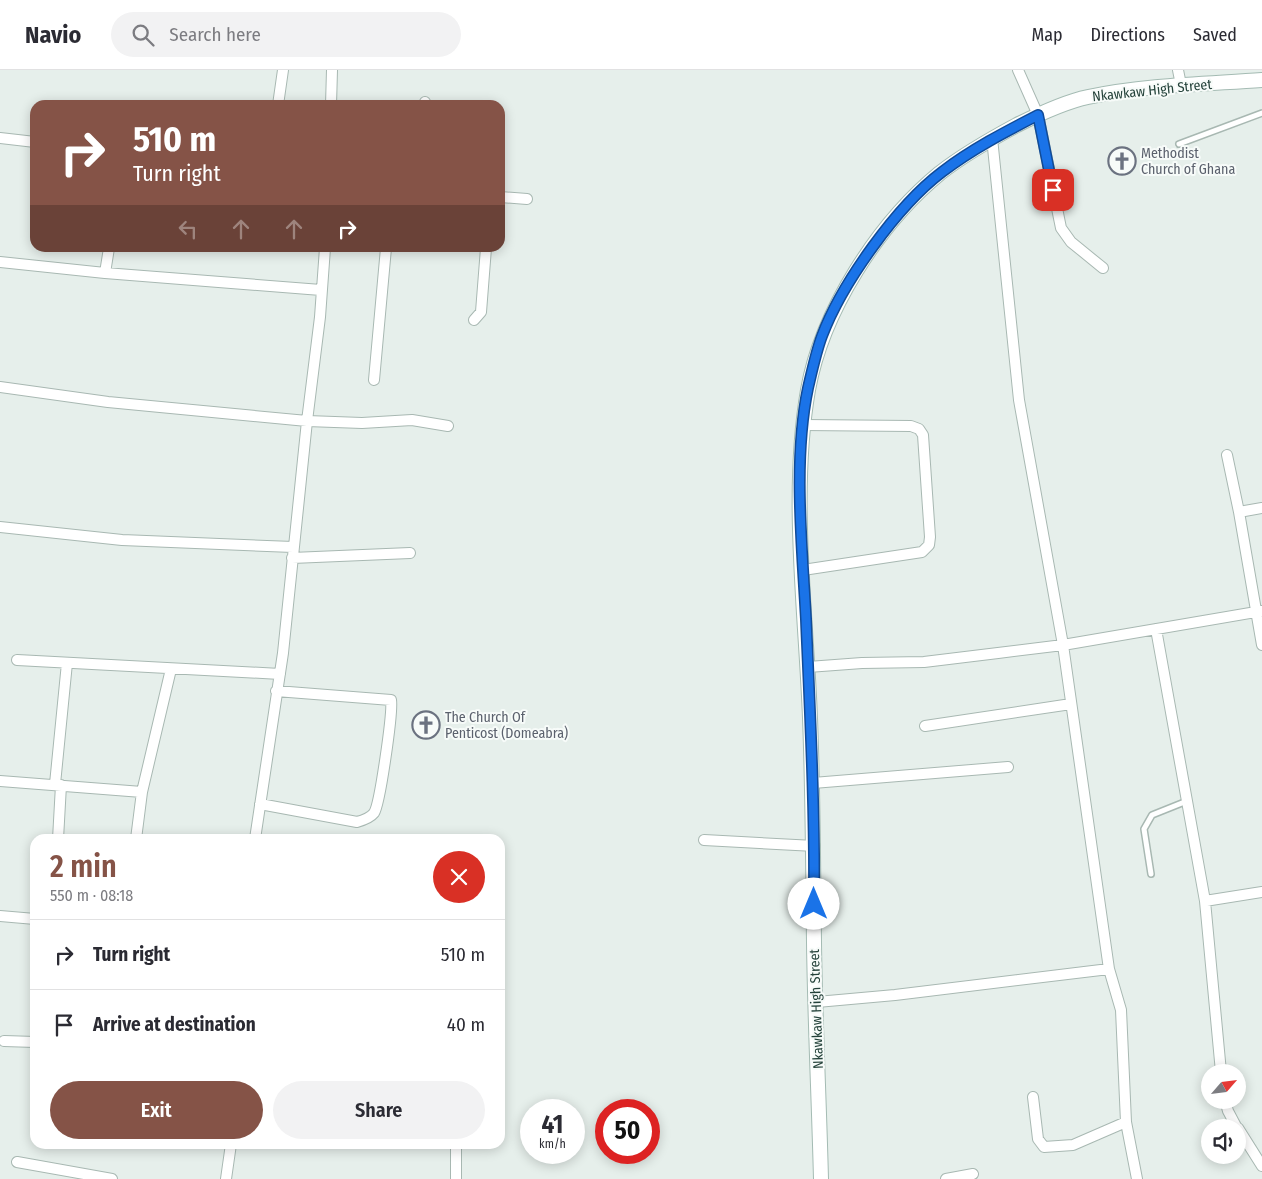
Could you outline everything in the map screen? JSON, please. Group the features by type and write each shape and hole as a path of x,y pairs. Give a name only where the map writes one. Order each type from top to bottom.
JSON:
{"main road":[{"name":"Nkawkaw High Street","path":"821,1179 814,942 813,783 800,471 808,389 822,336 871,249 919,192 942,172 992,138 1038,115 1086,97 1181,85 1262,80"}],"street":[{"path":"279,100 283,70"},
{"path":"331,100 332,70"},
{"path":"1018,70 1038,115 1061,228 1072,242 1103,268"},
{"path":"1178,70 1181,85"},
{"path":"0,138 30,141"},
{"path":"992,138 1019,400 1063,645 1109,969 1120,1010 1126,1122 1137,1179"},
{"path":"505,197 527,199"},
{"path":"105,273 108,252"},
{"path":"256,834 276,690 280,674 320,317 320,290 325,252"},
{"path":"374,380 386,252"},
{"path":"474,320 481,312 486,252"},
{"path":"0,262 105,273 320,290"},
{"path":"0,387 108,402 307,421 362,423 412,420 448,426"},
{"path":"803,570 922,552 929,545 930,537 923,435 918,429 911,426 804,425"},
{"path":"1227,455 1259,611 1262,645"},
{"path":"1239,512 1262,508"},
{"path":"0,528 122,540 293,553 410,553"},
{"path":"808,667 862,663 924,662 1063,645 1259,611"},
{"path":"1156,629 1204,901 1220,1064"},
{"path":"17,660 280,674"},
{"path":"58,834 58,785 67,663"},
{"path":"137,834 142,792 171,669"},
{"path":"260,804 358,822 367,819 375,812 383,772 391,700 276,690"},
{"path":"925,726 1071,704"},
{"path":"813,783 1008,766"},
{"path":"0,781 142,792"},
{"path":"704,840 814,846"},
{"path":"1204,901 1262,892"},
{"path":"0,916 30,919"},
{"path":"817,1002 895,995 1109,969"},
{"path":"4,1041 30,1042"},
{"path":"1033,1097 1038,1139 1044,1147 1073,1145 1126,1122"},
{"path":"1246,1142 1262,1166"},
{"path":"226,1179 230,1149"},
{"path":"456,1149 456,1179"},
{"path":"17,1162 112,1179"},
{"path":"946,1179 973,1174"}],"lane":[{"path":"1179,144 1262,113"},
{"path":"1151,874 1144,829 1152,816 1187,801"}],"place":[{"name":"Methodist Church of Ghana","path":"1122,161"},
{"name":"The Church Of Penticost (Domeabra)","path":"426,725"}],"route":[{"path":"814,904 813,783 800,538 800,471 808,389 822,336 871,249 896,218 919,192 942,172 992,138 1038,115 1053,190"}]}
